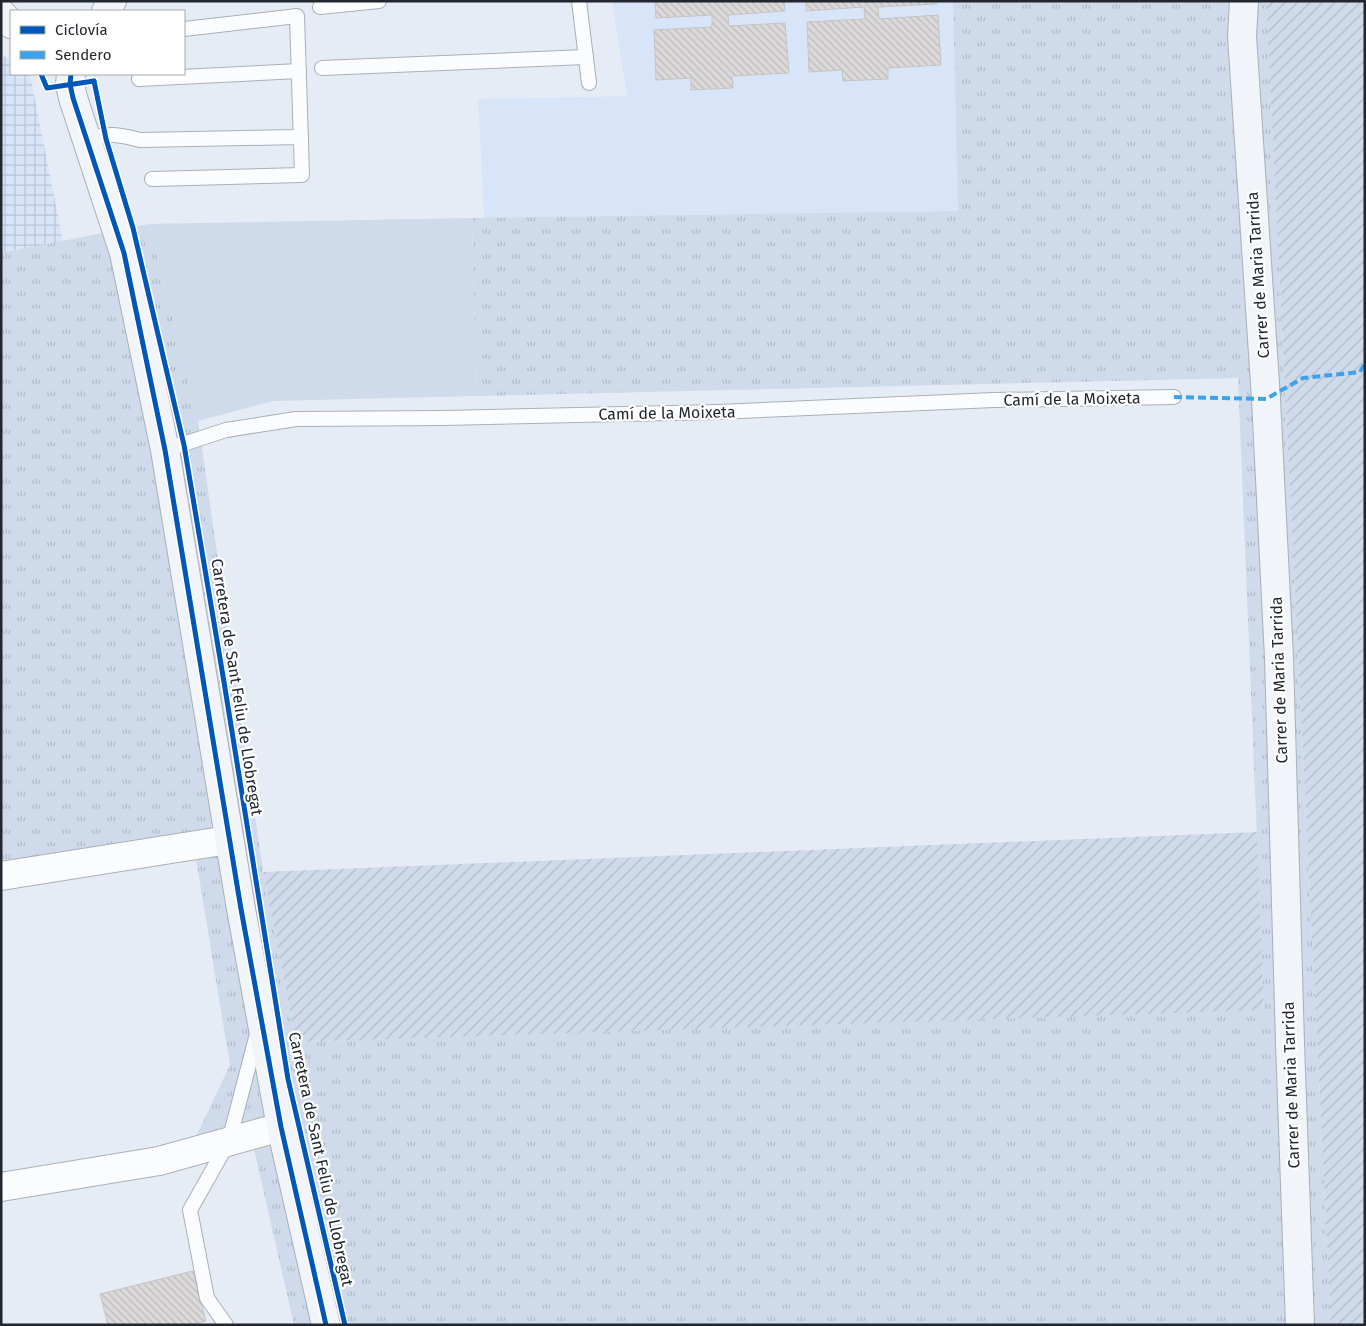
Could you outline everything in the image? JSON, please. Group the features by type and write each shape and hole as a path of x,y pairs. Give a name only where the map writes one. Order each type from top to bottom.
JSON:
{"main road":[{"name":"Carrer de Maria Tarrida","path":"1229,1 1242,36"},
{"name":"Carrer de Maria Tarrida","path":"1244,1 1242,36 1266,400 1279,658 1300,1325"},
{"path":"1,13 10,23"},
{"name":"Carretera de Sant Feliu de Llobregat","path":"69,76 73,98 124,253 165,450 228,840 282,1127 326,1325"}],"street":[{"path":"1,876 228,840"},
{"path":"1,1187 159,1160 282,1127"}],"lane":[{"path":"320,6 379,1"},
{"path":"579,1 589,82"},
{"path":"152,179 302,175 297,16 185,29"},
{"path":"322,68 586,58"},
{"path":"140,75 139,79 299,71"},
{"path":"87,139 105,134 115,134 140,140 301,137"},
{"name":"Camí de la Moixeta","path":"165,450 226,430 296,419 718,412 994,400 1174,396"},
{"path":"226,1325 207,1298 190,1210 229,1141 261,1019"}],"shaded area":[{"path":"612,1 953,1 958,211 484,218 478,99 627,96"},
{"path":"1,55 10,59 10,75 30,75 63,242 1,253"}],"green space":[{"path":"953,1 1266,1 1331,1325 294,1325 254,1149 193,1143 230,1065 195,853 1,883 1,253 149,224 198,421 263,872 296,1042 1264,1009 1238,378 476,396 472,218 958,211"},
{"path":"1266,1 1365,1 1365,1325 1331,1325"},
{"path":"472,218 476,396 273,401 198,421 149,224"},
{"path":"1257,832 1264,1010 296,1042 263,872"}],"building":[{"path":"655,1 784,1 785,11 728,15 729,26 785,23 789,73 732,76 733,88 691,90 691,78 656,80 654,30 712,27 712,15 656,18"},
{"path":"806,1 937,1 937,4 878,7 879,19 938,15 941,65 888,68 888,79 843,81 842,70 809,72 807,22 865,19 864,7 806,11"},
{"path":"193,1271 206,1321 191,1325 108,1325 100,1294"}],"marked path":[{"path":"1174,397 1266,399 1303,378 1360,372 1365,363"}],"cycle path":[{"path":"41,75 47,88 94,81"},
{"path":"71,75 70,84 73,98 124,253 165,450 241,909 281,1127 326,1325"},
{"path":"94,81 106,139 133,228 184,445 288,1079 345,1325"}]}
